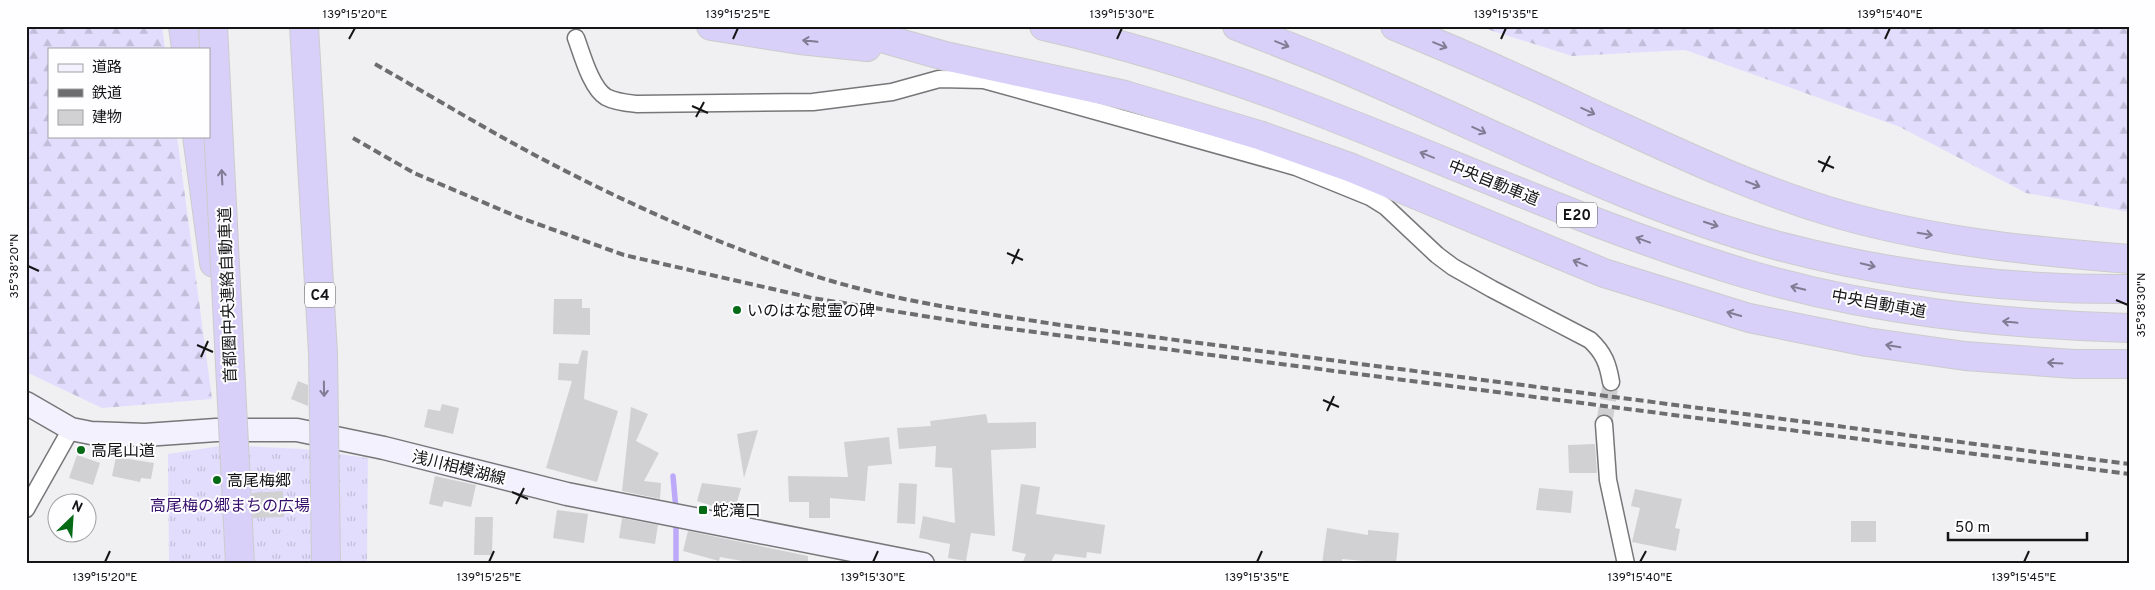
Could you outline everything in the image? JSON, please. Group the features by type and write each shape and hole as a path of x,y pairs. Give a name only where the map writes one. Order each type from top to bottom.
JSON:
{"highway":[{"path":"183,26 186,48"},
{"name":"首都圏中央連絡自動車道","path":"213,26 227,264 230,384 240,564"},
{"name":"C4","path":"304,26 323,354 326,564"},
{"path":"321,26 323,354"},
{"path":"711,26 800,40 945,56"},
{"path":"839,26 945,56 1125,95 1268,138 1352,168 1604,273 1749,318 1907,349 2005,360 2116,364"},
{"name":"中央自動車道","path":"1044,26 1154,55 1277,96 1594,222 1748,274 1855,300 1969,318 2024,324 2129,328"},
{"name":"E20","path":"1237,26 1372,81 1591,180 1691,218 1778,246 1886,270 1986,283 2072,289 2129,289"},
{"path":"1395,26 1522,81 1685,156 1825,210 1903,230 1982,244 2129,259"},
{"path":"198,138 230,384"}],"main road":[{"name":"浅川相模湖線","path":"26,403 71,429 120,435 216,430 297,430 384,448 567,494 923,564"}],"street":[{"path":"576,38 584,62 596,86 608,98 619,101 637,104 813,102 892,92 939,79 984,80 1296,167 1370,198 1386,208 1437,255 1453,267 1492,290 1590,340 1602,351 1608,365 1611,382"},
{"path":"1604,424 1608,480 1626,564"},
{"path":"26,509 71,429"}],"green space":[{"path":"26,26 162,26 165,48 48,48 48,138 177,138 212,399 102,408 26,372"},
{"path":"1477,26 2129,26 2129,212 2026,193 1900,127 1685,50 1572,56"},
{"name":"高尾梅の郷まちの広場","path":"226,445 303,449 368,458 367,564 169,564 168,454"}],"building":[{"path":"554,299 582,299 582,308 590,308 590,335 553,334"},
{"path":"582,350 588,351 584,399 618,411 597,482 546,468 572,381 558,380 559,363 578,364"},
{"path":"298,381 308,385 308,406 291,399"},
{"path":"442,404 459,408 453,434 424,427 428,409 440,411"},
{"path":"631,407 648,414 636,441 659,453 644,481 661,483 660,499 622,491"},
{"path":"986,414 988,423 1036,422 1036,448 991,450 995,536 971,533 966,561 948,558 950,544 919,538 923,516 955,523 952,468 935,467 936,446 899,449 897,428 931,426 930,421"},
{"path":"758,430 744,478 737,434"},
{"path":"889,437 892,464 868,466 865,501 830,498 830,518 809,518 809,502 789,502 788,476 848,477 844,442"},
{"path":"1595,444 1597,473 1569,473 1568,445"},
{"path":"77,455 100,463 93,485 69,478"},
{"path":"116,457 154,463 151,479 141,478 140,482 112,476"},
{"path":"435,476 476,485 471,507 444,501 442,507 429,504"},
{"path":"702,483 741,488 734,513 719,510 719,508 697,501"},
{"path":"899,483 917,484 915,524 897,523"},
{"path":"1021,484 1040,487 1036,514 1105,525 1101,554 1087,552 1086,558 1055,554 1050,564 1022,564 1026,554 1012,551"},
{"path":"1539,488 1573,491 1571,513 1536,510"},
{"path":"1635,489 1682,499 1675,528 1680,529 1676,551 1632,542 1640,508 1631,506"},
{"path":"283,491 284,517 253,518 252,493"},
{"path":"557,510 588,514 584,543 553,538"},
{"path":"475,517 493,517 492,555 474,555"},
{"path":"622,518 658,525 655,544 619,538"},
{"path":"1851,521 1876,521 1876,542 1851,542"},
{"path":"1327,528 1368,535 1368,530 1399,533 1396,564 1342,559 1342,564 1322,564"},
{"path":"688,531 808,556 808,564 759,564 720,557 719,561 683,551"}],"waterway":[{"path":"673,476 676,510"},
{"path":"676,524 676,564"}],"tunnel":[{"path":"1604,424 1611,382"}],"railway":[{"path":"375,64 529,152 597,187 666,219 773,262 871,292 934,305 1061,325 2129,464"},
{"path":"353,138 414,173 518,217 624,255 812,298 980,325 2129,474"}],"place":[{"name":"いのはな慰霊の碑","path":"737,310"},
{"name":"高尾山道","path":"81,450"},
{"name":"高尾梅郷","path":"217,480"},
{"name":"蛇滝口","path":"703,510"}]}
